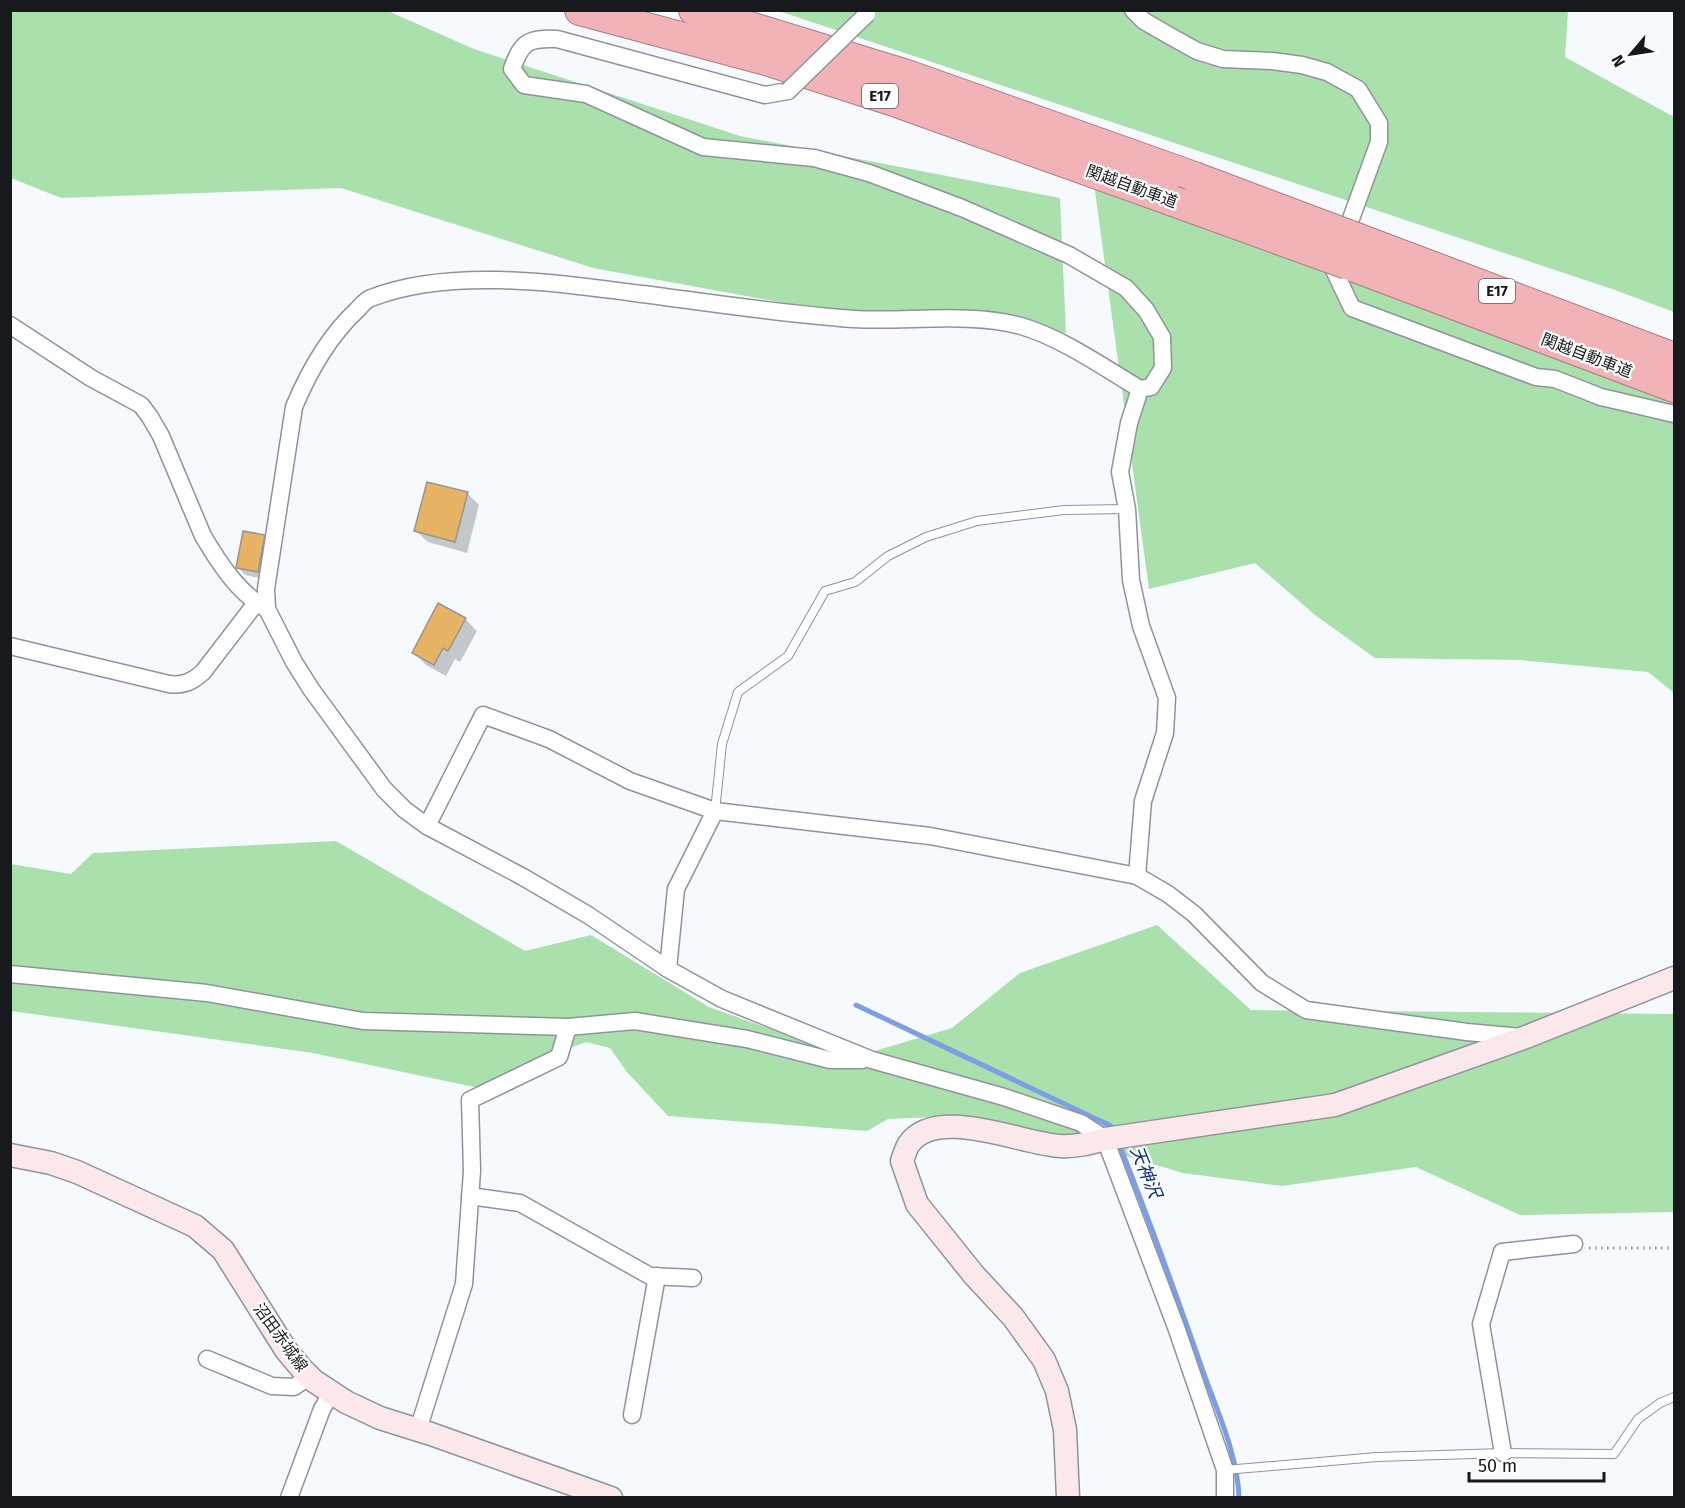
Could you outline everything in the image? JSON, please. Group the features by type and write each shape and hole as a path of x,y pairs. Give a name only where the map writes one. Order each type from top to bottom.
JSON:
{"highway":[{"name":"関越自動車道","path":"580,10 766,60 891,100 1173,201 1353,252"},
{"name":"関越自動車道","path":"694,10 907,75 1194,177 1353,252 1628,356 1674,387"},
{"name":"関越自動車道","path":"1628,356 1674,358"}],"street":[{"path":"1133,10 1144,21 1197,51 1223,59 1302,65 1328,72 1358,89 1380,123 1379,142 1333,268 1352,308 1536,376 1555,380 1601,397 1674,414"},
{"path":"10,646 169,684 185,684 203,672 262,606 294,407 304,382 332,338 368,299 412,286 433,282 486,280 580,286 790,313 857,319 991,320 1022,326 1068,347 1140,389 1151,387 1163,368 1162,337 1146,310 1126,288 1069,255 962,208 869,173 814,158 703,147 586,94 524,86 512,69 519,50 535,38 557,39 765,95 788,91 869,12"},
{"path":"10,325 91,378 141,405 161,436 203,536 212,551 232,579 262,606 294,662 331,716 384,789 405,810 427,826 523,877 588,915 668,969 722,999 872,1060 1004,1097 1081,1123 1105,1139 1176,1327 1225,1470 1225,1497"},
{"path":"1137,876 1143,801 1165,733 1167,698 1141,626 1131,580 1127,508 1120,472 1129,423 1140,389"},
{"path":"427,826 483,715 549,739 630,781 715,811 930,836 1137,876 1185,907 1262,983 1306,1010 1467,1032 1526,1037"},
{"path":"668,969 676,889 715,811"},
{"path":"10,974 207,993 363,1021 568,1027 635,1022 747,1039 830,1060 872,1060"},
{"path":"1068,1497 1065,1430 1057,1391 1044,1360 1013,1317 974,1275 917,1204 902,1161 909,1143 924,1132 944,1126 964,1127 1057,1146 1074,1147 1105,1139 1335,1105 1526,1037 1674,978"},
{"path":"418,1430 464,1284 472,1171 470,1100 559,1058 568,1027"},
{"name":"沼田赤城線","path":"10,1155 51,1163 77,1172 176,1215 195,1226 223,1250 286,1350 310,1376 331,1394 380,1418 611,1497"},
{"path":"470,1196 520,1203 650,1276 693,1278"},
{"path":"1503,1453 1481,1324 1502,1252 1578,1246"},
{"path":"632,1415 657,1276"},
{"path":"207,1359 272,1386 294,1387 310,1376"},
{"path":"289,1497 322,1409 331,1394"}],"lane":[{"path":"715,811 722,744 738,693 788,656 825,591 855,582 888,556 926,537 977,521 1064,510 1127,508"},
{"path":"1225,1470 1377,1457 1503,1453 1614,1454 1638,1419 1660,1403 1674,1397"}],"path":[{"path":"1578,1246 1674,1248"}],"green space":[{"path":"10,11 388,11 474,49 740,136 1060,198 1066,333 856,316 593,268 341,188 61,198 11,178"},
{"path":"779,11 1568,11 1565,57 1674,117 1674,312 1615,290"},
{"path":"1094,184 1674,386 1674,693 1648,672 1520,660 1375,658 1315,615 1255,563 1149,589"},
{"path":"336,841 525,951 591,935 709,1007 851,1058 952,1028 1020,973 1157,925 1251,1010 1674,1014 1674,1212 1520,1215 1416,1167 1282,1186 1183,1173 1059,1136 958,1116 888,1119 867,1131 668,1116 627,1072 610,1048 586,1042 535,1061 493,1091 313,1053 11,1011 11,864 71,874 93,853"}],"building":[{"path":"427,482 468,492 455,542 414,531"},
{"path":"243,531 265,535 258,572 236,568"},
{"path":"438,603 466,618 448,651 443,648 434,665 412,653"}],"waterway":[{"name":"天神沢","path":"856,1005 1111,1126 1114,1132"},
{"name":"天神沢","path":"1119,1144 1226,1433 1235,1466 1239,1498"}]}
